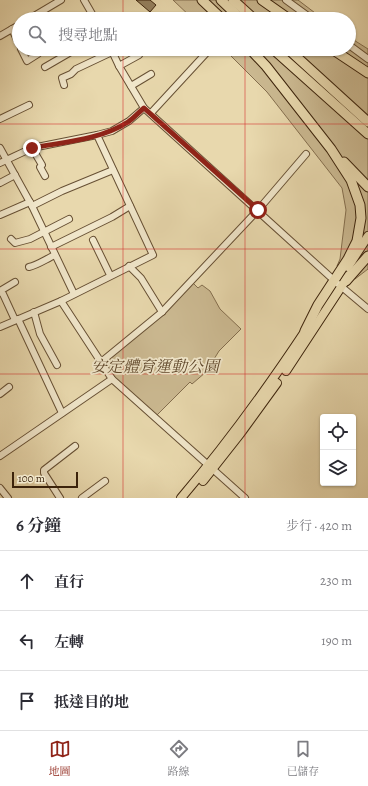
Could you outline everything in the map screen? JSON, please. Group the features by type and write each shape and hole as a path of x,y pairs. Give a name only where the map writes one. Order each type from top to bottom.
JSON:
{"highway":[{"path":"202,0 215,12"},
{"path":"221,0 234,12"},
{"path":"233,0 246,12"},
{"path":"262,0 279,12"},
{"path":"257,56 331,149 351,180 357,194 361,218 357,241 348,259 340,282"},
{"path":"281,56 368,134"},
{"path":"296,56 368,122"},
{"path":"342,56 368,73"},
{"path":"331,149 368,187"},
{"path":"306,331 318,305 368,256"}],"main road":[{"path":"181,498 211,467 277,383 368,236"},
{"path":"340,282 368,246"},
{"path":"188,498 306,331"}],"street":[{"path":"41,12 61,0"},
{"path":"84,0 91,12"},
{"path":"286,0 302,12"},
{"path":"0,36 12,29"},
{"path":"356,50 368,58"},
{"path":"24,56 27,61 35,56"},
{"path":"45,67 64,56"},
{"path":"64,85 62,78 101,56"},
{"path":"115,56 144,108 340,282 368,309"},
{"path":"119,66 137,56"},
{"path":"151,113 204,56"},
{"path":"131,86 151,74"},
{"path":"0,119 29,105"},
{"path":"0,163 32,148 112,131 129,121 144,108"},
{"path":"0,327 61,301 152,255 97,135"},
{"path":"0,148 31,204 74,294"},
{"path":"32,148 42,165 40,168 45,176"},
{"path":"101,362 162,312 258,210 306,154"},
{"path":"0,215 75,187 113,170"},
{"path":"0,183 15,176"},
{"path":"51,247 112,217 130,206"},
{"path":"11,239 15,243 30,239 68,219"},
{"path":"93,240 110,275"},
{"path":"29,267 37,265 40,262 56,255"},
{"path":"128,266 141,278 162,312"},
{"path":"15,282 0,291 17,320 62,413"},
{"path":"61,301 112,379 245,498"},
{"path":"0,306 7,303"},
{"path":"34,312 40,334 56,365"},
{"path":"0,456 112,379"},
{"path":"0,394 9,387"},
{"path":"60,498 44,473 44,470 75,446"},
{"path":"82,498 105,481"},
{"path":"0,488 8,498"}],"green space":[{"path":"173,0 298,0 314,12 186,12"},
{"path":"356,41 368,49 368,269 355,279 337,266 340,259 346,210 342,188 267,92 231,56 356,56"},
{"name":"安定體育運動公園","path":"193,283 198,288 202,285 210,291 220,309 241,329 219,351 206,372 192,384 190,382 157,415 113,377 104,363"}],"building":[{"path":"136,0 150,0 156,5 150,12"}],"route":[{"path":"32,148 112,131 129,121 144,108 258,210"}]}
